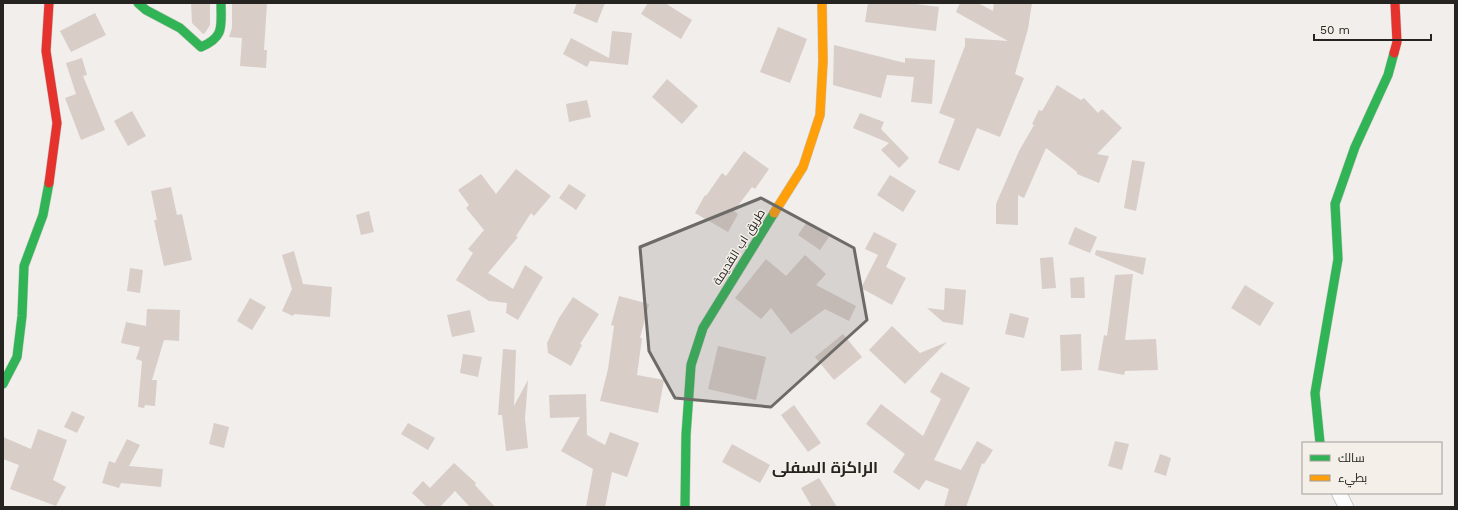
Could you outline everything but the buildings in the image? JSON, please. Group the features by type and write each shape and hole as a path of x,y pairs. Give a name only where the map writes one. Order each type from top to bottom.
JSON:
{"street":[{"path":"3,384 17,357 22,316 24,266 43,215 54,153 57,123 46,51 49,3"},
{"path":"138,3 146,10 180,28 201,47 213,42 221,28 221,3"},
{"name":"طريق اب القديمة","path":"685,507 686,435 691,365 703,328 803,167 820,115 822,3"},
{"path":"1320,442 1315,393 1338,260 1335,204 1355,147 1388,75 1397,42 1395,3"},
{"path":"1340,494 1346,507"}],"highlighted area":[{"path":"761,198 854,248 867,320 771,407 675,398 649,351 640,247"}],"traffic: fast":[{"path":"138,3 146,10 180,28 201,47 209,43 218,35 221,24 221,3"},
{"path":"1320,442 1315,393 1338,259 1335,204 1355,147 1388,75 1394,53"},
{"path":"3,384 17,357 22,316 24,266 43,215 49,183"},
{"path":"685,507 686,435 691,365 703,328 774,213"}],"traffic: slow":[{"path":"774,213 803,167 820,115 823,61 822,3"}],"traffic: jam":[{"path":"49,3 46,51 57,123 49,183"},
{"path":"1394,53 1397,42 1395,3"}],"district":[{"name":"الراكزة السفلى","path":"825,467"}]}
